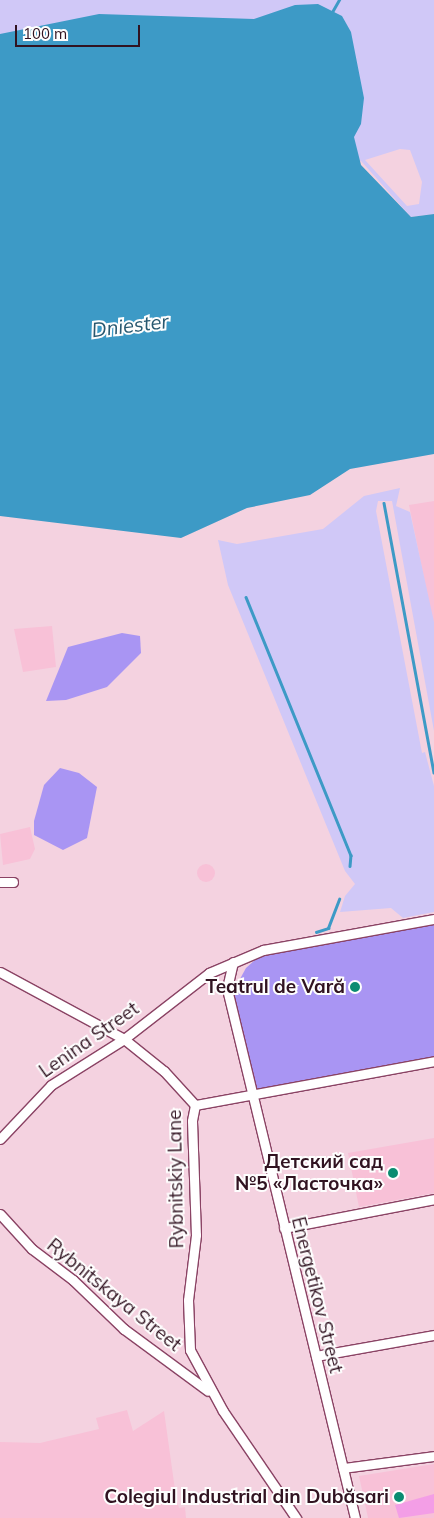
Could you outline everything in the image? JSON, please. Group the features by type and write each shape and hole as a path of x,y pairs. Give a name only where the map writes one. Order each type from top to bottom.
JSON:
{"street":[{"path":"0,882 13,882"},
{"name":"Lenina Street","path":"0,1140 3,1128 51,1085 124,1039 191,985 233,962 294,943 434,919"},
{"name":"Energetikov Street","path":"233,962 227,989 355,1518"},
{"name":"Rybnitskiy Lane","path":"0,972 124,1039 164,1071 195,1105 192,1121 196,1235 188,1300 189,1333 193,1360 212,1394 296,1518"},
{"path":"195,1105 434,1061"},
{"path":"284,1228 434,1199"},
{"name":"Rybnitskaya Street","path":"0,1214 32,1249 73,1280 124,1329 212,1394"},
{"path":"316,1356 434,1335"},
{"path":"343,1468 434,1456"}],"shaded area":[{"path":"0,0 434,0 434,214 411,217 361,161 0,218","holes":["400,149 410,150 422,182 419,204 407,206 365,160"]},
{"path":"400,488 396,506 410,512 434,622 434,731 392,501 378,501 376,511 422,753 425,752 434,786 434,912 403,918 391,908 340,912 345,896 355,884 345,871 228,585 218,540 237,544 323,529 364,496"},
{"path":"434,501 434,622 433,622 409,505"},
{"path":"52,626 56,667 23,672 14,629"},
{"path":"122,633 140,636 141,653 107,687 66,700 46,701 68,647"},
{"path":"60,768 79,773 97,787 87,838 63,850 34,835 34,821 44,785"},
{"path":"30,827 35,849 30,859 3,865 0,834"},
{"path":"206,864 212,867 215,873 212,879 206,882 200,879 197,873 200,867"},
{"path":"434,923 434,1057 261,1091 256,1087 234,998 235,988 246,968 257,958 276,953"},
{"name":"Детский сад №5 «Ласточка»","path":"434,1138 434,1193 359,1207 348,1153"},
{"path":"127,1410 133,1431 164,1411 176,1497 179,1508 185,1507 186,1518 0,1518 0,1442 40,1443 99,1429 96,1418"},
{"name":"Colegiul Industrial din Dubăsari","path":"434,1464 434,1518 368,1518 359,1476"}],"water":[{"name":"Dniester","path":"318,4 342,16 351,32 364,98 361,124 354,137 361,165 411,217 434,214 434,454 350,469 310,495 247,508 181,538 0,516 0,34 99,14 254,19 295,5"}],"building":[{"path":"434,1494 434,1513 399,1518 395,1505"}],"waterway":[{"path":"332,12 339,0"},
{"path":"384,503 434,772"},
{"path":"246,597 351,855 350,866"},
{"path":"316,932 328,928 339,899"}],"place":[{"name":"Teatrul de Vară","path":"355,987"},
{"name":"Детский сад №5 «Ласточка»","path":"393,1173"},
{"name":"Colegiul Industrial din Dubăsari","path":"399,1497"}]}
